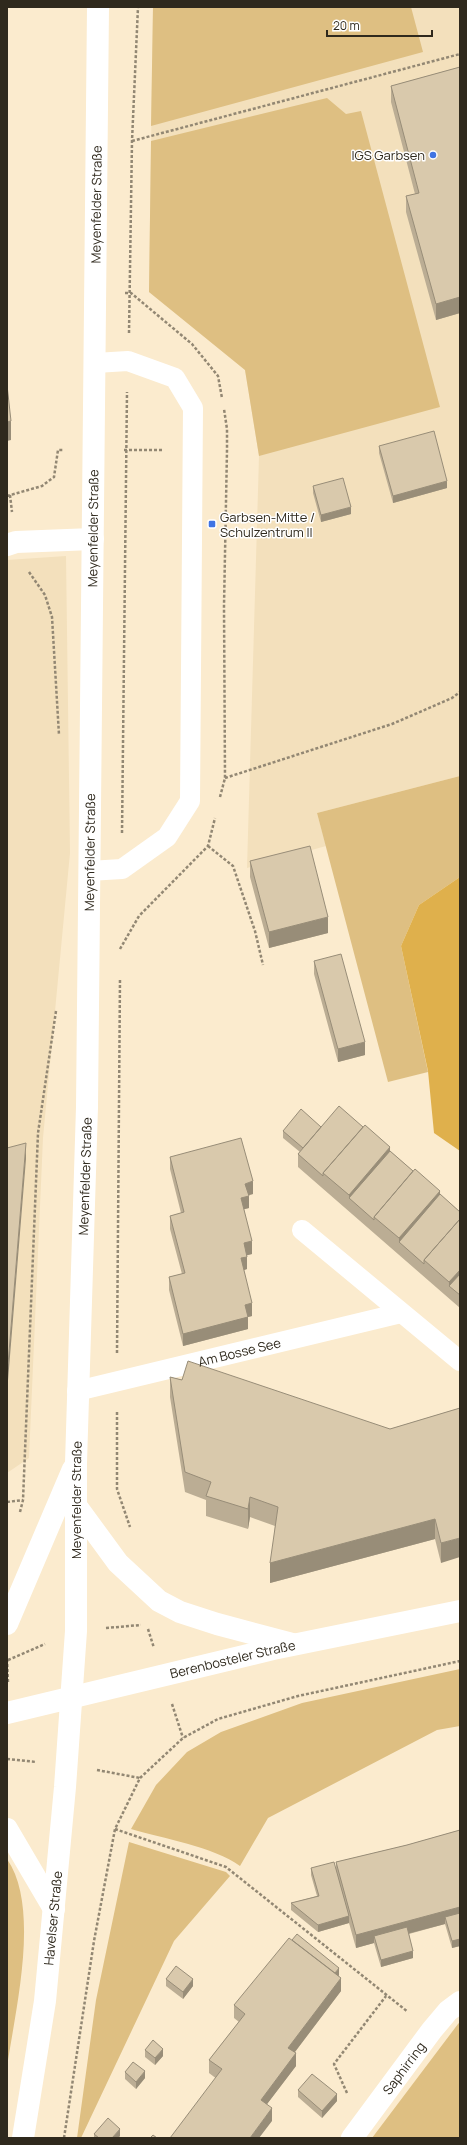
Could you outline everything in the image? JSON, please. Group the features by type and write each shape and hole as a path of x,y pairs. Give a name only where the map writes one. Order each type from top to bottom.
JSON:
{"street":[{"name":"Meyenfelder Straße","path":"72,1697 76,1631 76,1463 86,1119 96,362 98,7"},
{"path":"11,544 93,539"},
{"path":"7,1624 76,1463"},
{"path":"77,1507 118,1563 159,1601 180,1612 217,1624 295,1644"},
{"name":"Berenbosteler Straße","path":"7,1713 295,1644 460,1611"},
{"name":"Havelser Straße","path":"23,2138 46,2001 72,1697"},
{"path":"7,1829 54,1909"},
{"name":"Saphirring","path":"357,2131 432,2030 448,2011 460,2002"}],"lane":[{"path":"89,871 122,868 167,837 190,801 193,408 175,378 128,360 96,362"},
{"path":"302,1230 460,1361"},
{"name":"Am Bosse See","path":"78,1391 401,1313"}],"path":[{"path":"122,868 126,450 132,142 138,7"},
{"path":"132,142 460,54"},
{"path":"59,736 52,617 45,595 11,544 9,495 42,486 54,477 58,450 227,450"},
{"path":"219,801 225,778 226,473"},
{"path":"225,778 392,724 452,698 460,692"},
{"path":"120,949 139,916 208,846 215,816"},
{"path":"208,846 233,866 255,931 263,965"},
{"path":"120,942 120,957"},
{"path":"120,973 116,1382 117,1489 133,1534"},
{"path":"19,1516 23,1500 38,1133 57,1004"},
{"path":"7,1502 23,1500"},
{"path":"7,1659 8,1683"},
{"path":"64,2138 94,1941 115,1829 140,1778 183,1738 218,1719 298,1696 460,1661"},
{"path":"115,1829 226,1867 386,1996 432,2030"},
{"path":"357,2131 334,2064 386,1996"}],"shaded area":[{"path":"153,7 460,7 460,776 317,813 326,846 247,868 259,456 245,370 149,292"},
{"path":"153,7 411,7 423,52 151,126"},
{"path":"327,98 346,114 361,111 440,407 259,456 245,370 149,292 151,141"},
{"path":"66,556 70,853 43,1138 29,1458 7,1473 7,560"},
{"path":"460,776 460,877 419,905 401,946 428,1072 388,1082 317,813"},
{"path":"460,877 460,1151 434,1133 428,1071 401,946 419,905"},
{"path":"460,1669 460,1726 437,1730 268,1818 240,1866 229,1859 202,1848 131,1829 156,1785 187,1752 221,1732 302,1703"},
{"path":"129,1842 226,1872 230,1876 174,1941 81,2138 77,2138 96,2000"},
{"path":"7,1859 17,1880 22,1904 24,1932 23,1960 7,2067"},
{"path":"460,2022 460,2138 372,2138 458,2024"}],"building":[{"name":"IGS Garbsen","path":"460,67 460,297 436,304 406,196 419,193 391,86"},
{"path":"7,385 11,421 7,422"},
{"path":"434,431 447,481 393,496 379,446"},
{"path":"343,478 351,507 321,515 313,486"},
{"path":"310,846 328,917 269,932 250,861"},
{"path":"341,954 365,1042 338,1049 314,961"},
{"path":"339,1106 363,1127 323,1173 323,1176 298,1154"},
{"path":"301,1109 321,1127 303,1148 283,1131"},
{"path":"365,1125 390,1147 349,1195 323,1173"},
{"path":"241,1138 253,1181 245,1184 249,1196 241,1198 252,1241 244,1243 247,1257 241,1258 252,1303 245,1305 248,1317 183,1334 169,1277 185,1273 170,1216 184,1212 170,1157"},
{"path":"26,1143 7,1377 7,1148"},
{"path":"390,1151 413,1171 374,1217 374,1220 349,1198"},
{"path":"415,1169 440,1191 399,1238 374,1217"},
{"path":"440,1194 460,1212 460,1219 424,1260 424,1264 399,1242"},
{"path":"460,1219 460,1270 449,1282 424,1260"},
{"path":"460,1274 460,1295 449,1286"},
{"path":"188,1361 390,1429 460,1408 460,1538 441,1543 435,1519 270,1563 278,1507 250,1497 248,1509 206,1496 211,1482 185,1472 170,1377 182,1380"},
{"path":"460,1830 460,1907 356,1935 336,1862 407,1845"},
{"path":"334,1862 349,1916 318,1925 291,1903 319,1896 311,1868"},
{"path":"460,1913 460,1939 452,1941 445,1917"},
{"path":"407,1927 413,1951 381,1960 374,1936"},
{"path":"297,1934 339,1968 335,1973 292,1940"},
{"path":"289,1938 341,1978 288,2048 296,2053 261,2100 272,2108 250,2138 170,2138 222,2069 209,2060 245,2014 234,2005"},
{"path":"176,1966 193,1979 183,1992 166,1979"},
{"path":"153,2040 163,2049 155,2058 145,2050"},
{"path":"133,2062 145,2071 136,2082 125,2072"},
{"path":"312,2074 337,2094 322,2111 298,2090"},
{"path":"108,2118 120,2129 112,2138 99,2138 94,2134"},
{"path":"153,2135 157,2138 150,2138"}],"place":[{"name":"IGS Garbsen","path":"433,155"},
{"name":"Garbsen-Mitte / Schulzentrum II","path":"212,524"}]}
